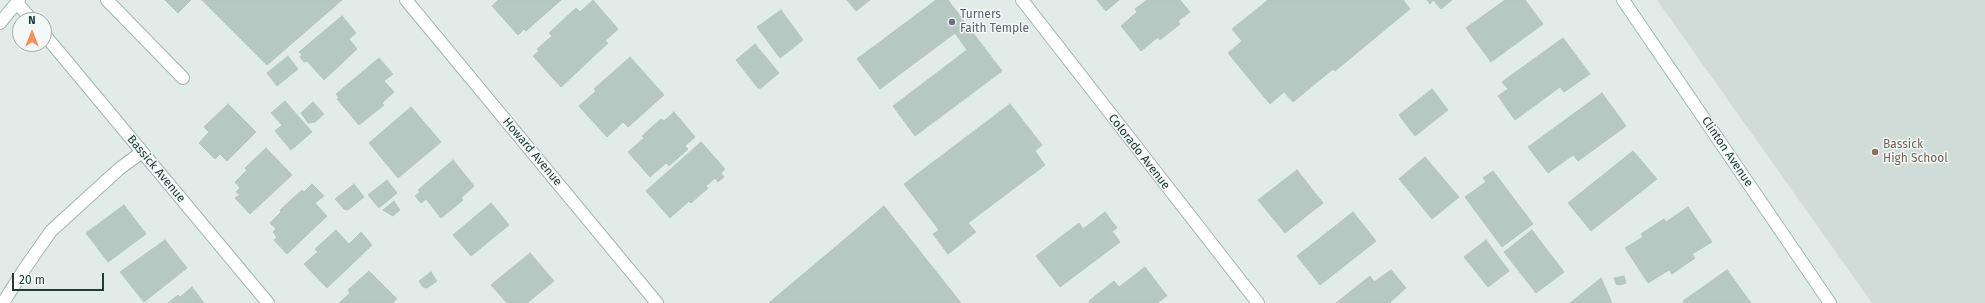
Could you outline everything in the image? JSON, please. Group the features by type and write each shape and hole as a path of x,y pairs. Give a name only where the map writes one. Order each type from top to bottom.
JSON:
{"street":[{"path":"107,0 183,78"},
{"name":"Howard Avenue","path":"406,0 657,303"},
{"name":"Colorado Avenue","path":"1022,0 1258,303"},
{"name":"Clinton Avenue","path":"1623,0 1830,303"},
{"path":"0,23 18,1 26,12"},
{"name":"Bassick Avenue","path":"52,44 268,303"},
{"path":"3,303 51,231 119,169 142,152"}],"shaded area":[{"name":"Bassick High School","path":"1657,0 1985,0 1985,303 1872,303"}],"building":[{"path":"165,0 191,0 178,13"},
{"path":"202,0 342,0 267,65"},
{"path":"498,0 561,0 526,31 524,29 518,35 492,6"},
{"path":"593,0 618,29 605,41 608,43 561,87 533,56 539,51 537,49 552,36 549,33 576,8 580,12"},
{"path":"847,0 870,0 856,11"},
{"path":"936,0 948,0 1002,71 915,136 893,106 967,50 955,33 880,89 857,59"},
{"path":"1097,0 1119,0 1106,11"},
{"path":"1147,0 1180,0 1190,12 1178,21 1180,24 1160,40 1158,37 1141,51 1121,26 1137,12 1135,9"},
{"path":"1268,0 1403,0 1410,9 1335,71 1333,69 1293,102 1284,92 1270,104 1228,53 1242,41 1232,29"},
{"path":"1427,0 1433,0 1430,4"},
{"path":"1433,0 1452,0 1441,9"},
{"path":"1505,0 1525,0 1543,24 1491,62 1466,28"},
{"path":"781,10 803,40 780,58 757,27"},
{"path":"342,16 356,33 349,39 357,49 324,80 307,61 304,62 300,57 302,55 299,52"},
{"path":"1563,38 1590,74 1564,92 1560,87 1515,120 1498,96 1508,89 1502,82"},
{"path":"755,44 779,73 761,88 758,88 736,60"},
{"path":"288,56 298,69 277,86 267,73"},
{"path":"630,57 664,95 628,127 623,122 607,137 579,106 596,91 594,89"},
{"path":"379,58 393,74 384,81 394,92 382,103 384,105 359,125 337,99 339,98 336,94"},
{"path":"1432,89 1448,110 1415,136 1399,115"},
{"path":"1602,93 1626,126 1578,161 1573,155 1548,173 1528,147"},
{"path":"285,101 312,132 291,150 275,131 282,125 271,113"},
{"path":"313,102 324,114 315,122 308,123 301,113"},
{"path":"228,104 256,132 227,161 220,154 215,159 199,143 209,132 204,127"},
{"path":"1010,104 1042,145 1035,151 1045,165 968,223 976,232 948,254 933,234 939,230 904,184"},
{"path":"411,107 441,142 398,178 369,143"},
{"path":"674,112 695,137 685,146 688,149 669,166 666,163 650,177 628,152 644,138 642,136 661,119 664,121"},
{"path":"701,142 725,169 721,173 724,177 718,182 715,178 706,186 708,188 691,203 689,201 670,218 646,191"},
{"path":"266,148 292,175 250,214 235,198 240,195 236,192 240,188 235,182 247,170 245,168"},
{"path":"1633,151 1657,179 1591,231 1568,203"},
{"path":"1425,157 1459,197 1432,219 1399,179"},
{"path":"453,160 474,186 461,198 463,200 441,218 426,199 421,203 415,196 420,192 418,190"},
{"path":"1297,170 1323,203 1285,233 1258,200"},
{"path":"1493,171 1533,224 1502,247 1465,197 1486,182 1483,178"},
{"path":"387,180 397,193 379,208 368,195"},
{"path":"312,184 324,196 315,203 327,216 287,254 274,240 277,237 273,232 276,229 270,223 281,212 280,210 302,190 304,192"},
{"path":"354,184 364,197 348,210 344,209 335,199"},
{"path":"394,201 400,210 393,216 383,210"},
{"path":"491,203 509,225 471,256 453,235"},
{"path":"124,205 146,234 108,262 86,233"},
{"path":"884,206 961,303 769,303"},
{"path":"1688,207 1712,242 1692,254 1695,258 1672,274 1669,270 1648,283 1625,248 1643,237 1641,234 1664,219 1666,222"},
{"path":"1105,212 1117,228 1112,231 1120,242 1060,287 1036,256 1079,223 1083,229"},
{"path":"1353,212 1376,241 1320,285 1297,256"},
{"path":"336,230 349,244 361,232 372,245 327,288 304,264 318,252 315,249"},
{"path":"1532,230 1564,272 1536,293 1504,252"},
{"path":"165,240 187,268 144,302 120,272"},
{"path":"1486,240 1509,271 1488,287 1464,257"},
{"path":"530,253 554,281 527,303 507,303 491,285"},
{"path":"1145,267 1167,296 1157,303 1090,303 1089,301 1114,281 1119,287"},
{"path":"1391,270 1406,288 1390,302 1391,303 1336,303 1370,276 1374,282"},
{"path":"1727,270 1751,303 1684,303 1683,301"},
{"path":"369,271 397,299 392,303 339,303 350,293 348,290"},
{"path":"431,272 437,281 427,288 423,287 419,281"},
{"path":"1624,276 1626,283 1620,285 1616,284 1614,278"},
{"path":"1601,278 1612,303 1570,303"},
{"path":"192,287 204,303 168,303 178,295 180,297"}],"place":[{"name":"Turners Faith Temple","path":"952,22"},
{"name":"Bassick High School","path":"1875,152"}]}
